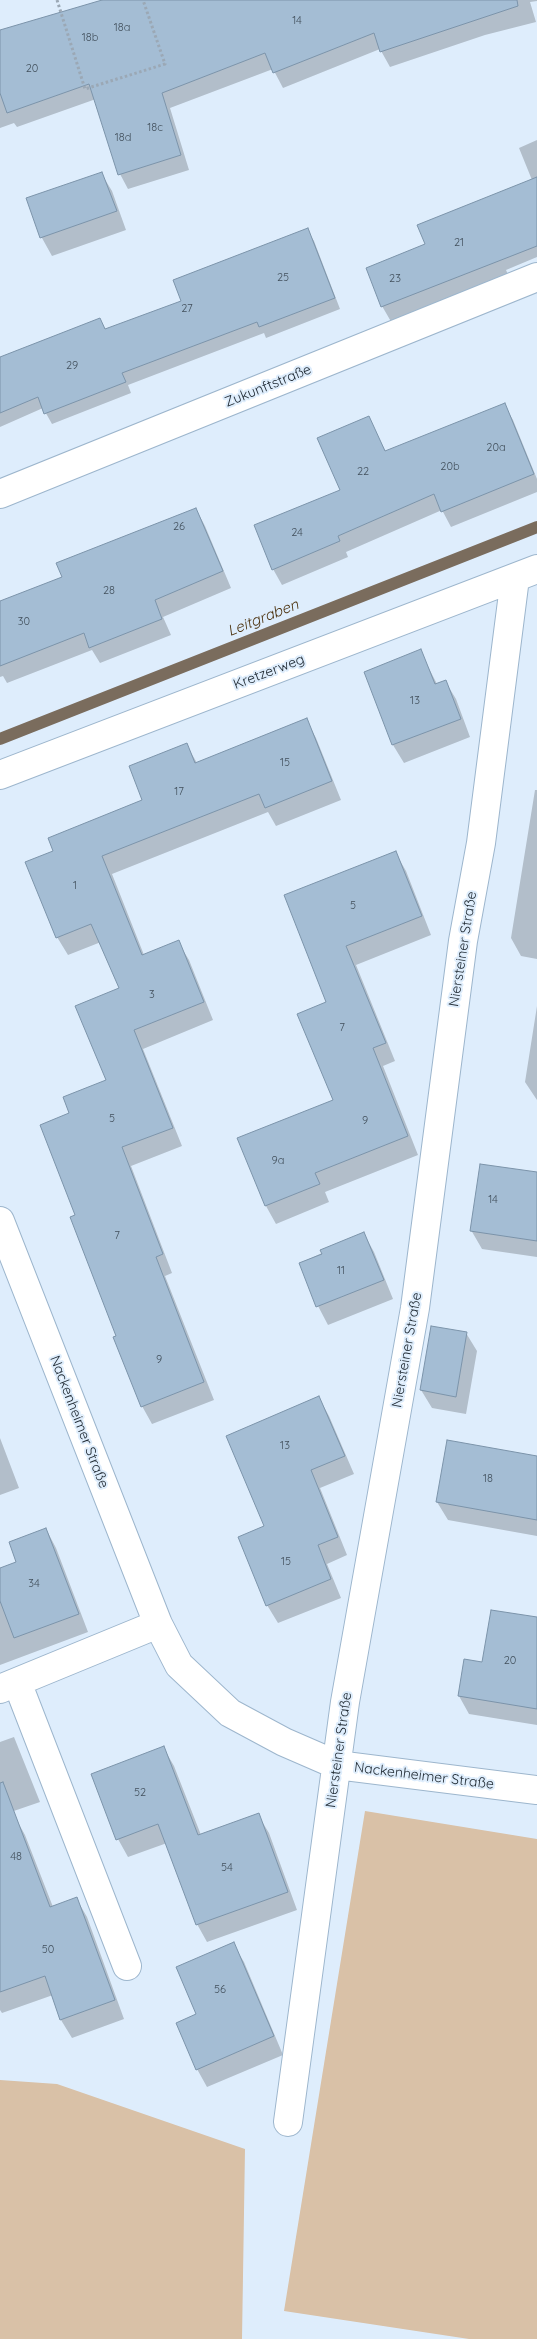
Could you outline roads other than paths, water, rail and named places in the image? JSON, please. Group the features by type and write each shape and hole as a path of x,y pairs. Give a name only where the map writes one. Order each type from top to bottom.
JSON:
{"street":[{"name":"Zukunftstraße","path":"0,494 537,278"},
{"name":"Kretzerweg","path":"0,775 526,573"},
{"name":"Niersteiner Straße","path":"288,2122 345,1702 415,1308 463,941 526,573"},
{"name":"Nackenheimer Straße","path":"0,1221 158,1624 179,1665 230,1713 284,1742 337,1765 537,1790"},
{"path":"127,1966 8,1685 158,1624"}],"waterway":[{"name":"Leitgraben","path":"0,739 537,527"}]}
